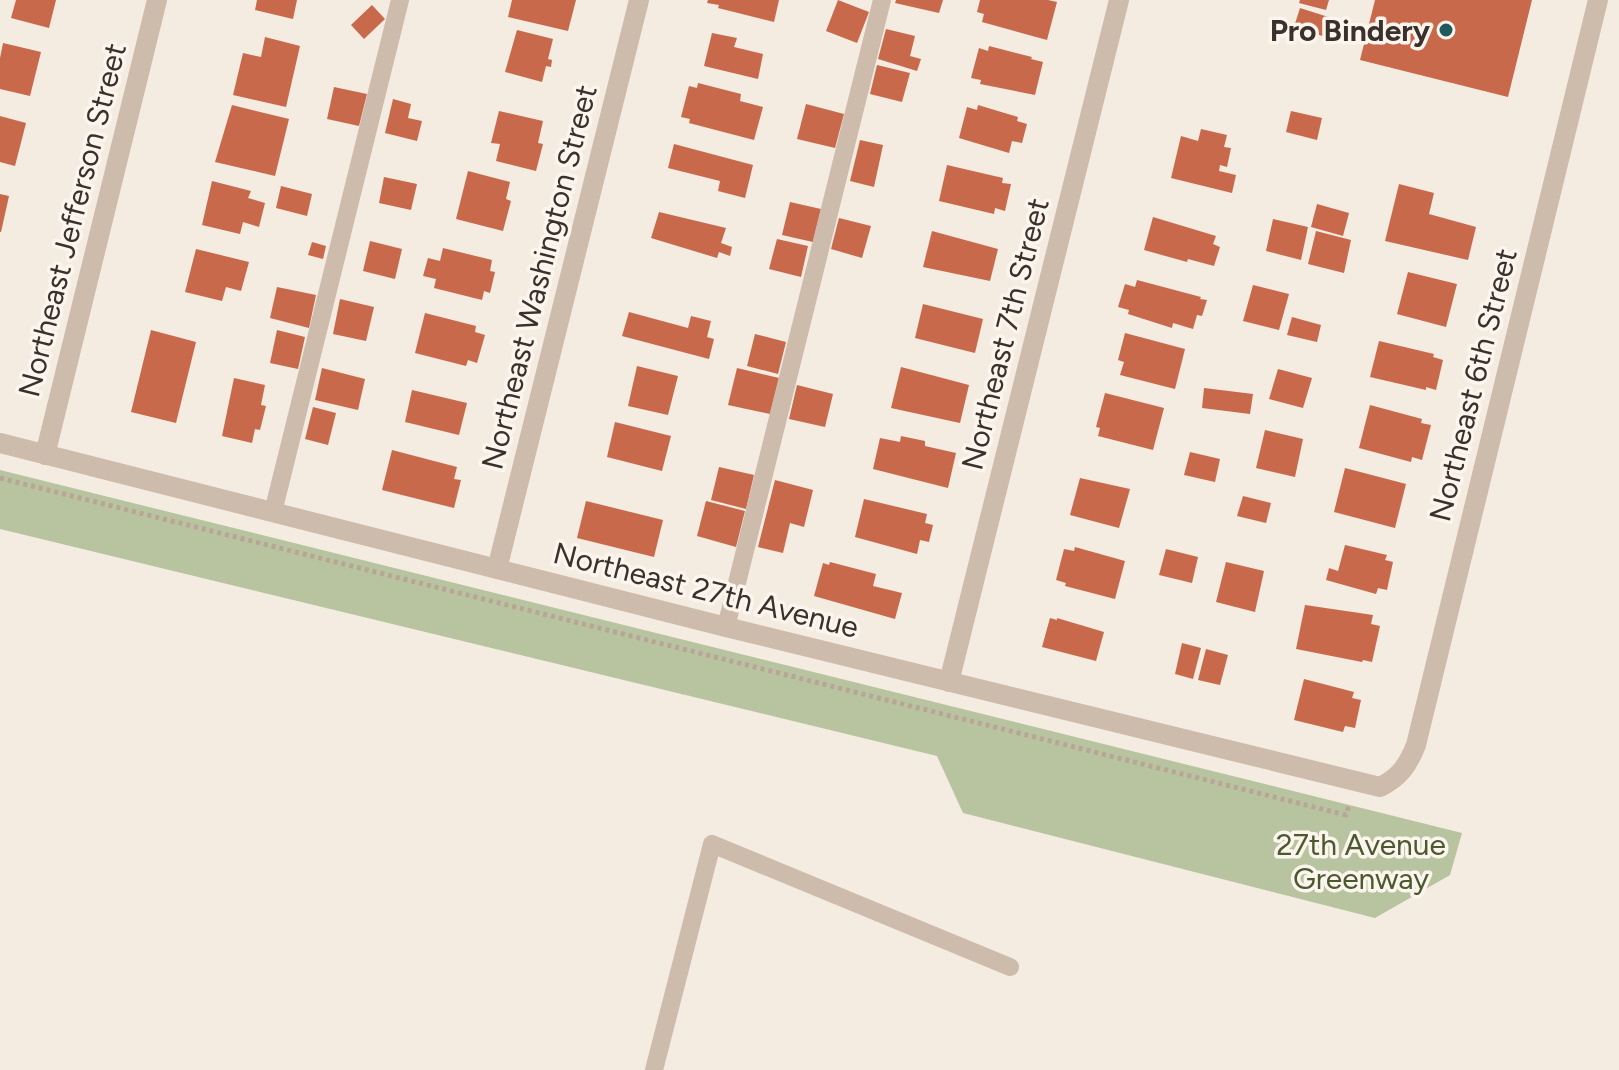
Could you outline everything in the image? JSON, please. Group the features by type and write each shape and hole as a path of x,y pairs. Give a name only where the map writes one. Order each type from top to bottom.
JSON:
{"street":[{"name":"Northeast Jefferson Street","path":"45,455 157,0"},
{"name":"Northeast Washington Street","path":"497,569 639,0"},
{"name":"Northeast 7th Street","path":"949,682 1119,0"},
{"name":"Northeast 6th Street","path":"1396,779 1409,764 1416,745 1598,0"},
{"name":"Northeast 27th Avenue","path":"0,443 1360,784 1380,787 1396,779"}],"lane":[{"path":"273,512 400,0"},
{"path":"726,627 882,0"},
{"path":"654,1070 712,844 1010,967"}],"path":[{"path":"0,478 1346,815 1351,800"}],"green space":[{"name":"27th Avenue Greenway","path":"0,470 1462,833 1450,875 1375,918 963,813 937,756 0,529"}],"building":[{"path":"16,0 56,0 49,28 11,18"},
{"path":"257,0 297,0 293,19 255,10"},
{"path":"512,0 576,0 568,31 508,17"},
{"path":"708,0 779,0 774,22 718,8 719,5 707,3"},
{"path":"838,0 869,12 857,43 826,31"},
{"path":"896,0 943,0 939,13 895,3"},
{"path":"980,0 1057,2 1047,40 982,22 984,14 977,12"},
{"path":"1300,0 1329,0 1326,10 1299,3"},
{"name":"Pro Bindery","path":"1375,0 1532,0 1508,97 1360,60"},
{"path":"372,5 385,19 364,39 351,25"},
{"path":"1300,8 1341,21 1335,40 1294,27"},
{"path":"886,29 915,36 910,56 921,59 917,71 878,59"},
{"path":"517,30 553,39 548,59 552,60 551,67 546,66 542,82 505,72"},
{"path":"712,33 737,38 734,47 763,54 758,79 704,66"},
{"path":"265,37 300,46 286,107 233,95 243,53 261,57"},
{"path":"3,43 41,52 30,96 0,89"},
{"path":"989,46 1043,62 1035,95 980,84 981,80 971,78 979,48 988,51"},
{"path":"877,65 910,73 902,102 870,94"},
{"path":"698,83 741,94 740,101 763,107 754,140 689,123 690,119 681,117 689,86 697,88"},
{"path":"334,87 367,94 359,126 327,119"},
{"path":"393,99 411,104 408,118 422,121 417,141 385,133"},
{"path":"806,104 844,114 835,148 797,139"},
{"path":"232,105 289,119 275,176 215,162"},
{"path":"978,105 1018,117 1017,121 1027,124 1022,143 1012,141 1009,153 959,138 967,107 977,110"},
{"path":"499,111 543,121 538,143 543,144 536,171 496,161 500,144 491,143"},
{"path":"1291,111 1322,118 1317,140 1286,132"},
{"path":"0,116 26,123 15,166 0,162"},
{"path":"1201,129 1227,135 1224,147 1231,148 1227,167 1220,165 1219,171 1236,175 1232,193 1171,178 1181,136 1198,141"},
{"path":"860,140 883,145 874,187 850,181"},
{"path":"674,144 753,165 745,198 718,191 720,181 668,168"},
{"path":"947,165 1003,178 1002,183 1011,184 1005,211 995,208 994,214 939,201"},
{"path":"468,171 510,182 506,199 511,201 503,231 456,219"},
{"path":"384,177 417,184 411,210 379,203"},
{"path":"212,181 251,191 248,198 265,203 259,227 243,222 240,234 202,225"},
{"path":"1399,184 1434,193 1429,214 1476,227 1468,260 1385,241"},
{"path":"281,186 312,194 307,216 276,208"},
{"path":"0,194 9,196 1,232 0,232"},
{"path":"790,202 821,209 813,242 782,235"},
{"path":"1317,204 1349,213 1343,236 1311,227"},
{"path":"659,212 726,228 721,243 732,247 730,256 719,252 717,258 651,238"},
{"path":"1153,217 1216,236 1213,244 1220,247 1214,266 1144,250"},
{"path":"839,218 871,226 862,258 831,249"},
{"path":"1273,219 1308,227 1301,260 1266,251"},
{"path":"932,231 998,249 990,281 923,267"},
{"path":"1316,231 1351,240 1344,273 1308,264"},
{"path":"777,239 808,246 801,277 769,269"},
{"path":"370,241 402,249 395,279 363,271"},
{"path":"312,242 326,246 323,259 308,255"},
{"path":"443,248 492,260 490,271 495,272 490,293 484,291 482,300 434,288 436,279 423,276 428,258 440,261"},
{"path":"196,249 249,262 241,291 226,287 222,301 185,292"},
{"path":"1408,272 1457,284 1446,327 1397,314"},
{"path":"1137,280 1207,300 1202,316 1197,315 1193,329 1173,323 1172,328 1128,314 1129,310 1118,307 1125,284 1135,287"},
{"path":"1253,285 1289,294 1279,330 1243,321"},
{"path":"277,287 316,295 309,328 270,318"},
{"path":"340,299 374,307 366,341 333,334"},
{"path":"923,304 983,319 975,353 915,338"},
{"path":"629,312 688,328 691,316 711,321 707,337 714,339 709,359 622,336"},
{"path":"425,313 476,326 475,332 485,335 477,363 468,360 466,366 415,353"},
{"path":"1292,317 1321,325 1317,342 1287,335"},
{"path":"151,330 196,342 176,423 131,412"},
{"path":"277,330 305,337 298,369 270,363"},
{"path":"1125,333 1185,349 1175,389 1120,375 1124,362 1118,360"},
{"path":"755,334 786,342 778,374 747,366"},
{"path":"1379,341 1434,354 1433,357 1443,360 1436,390 1370,377"},
{"path":"637,366 678,376 668,415 628,406"},
{"path":"901,367 969,385 960,423 891,408"},
{"path":"322,368 365,379 358,410 315,400"},
{"path":"737,368 779,378 770,414 728,405"},
{"path":"1278,369 1312,378 1303,408 1269,399"},
{"path":"234,378 265,385 261,405 266,406 260,430 255,429 252,443 222,436"},
{"path":"797,385 833,394 825,427 789,419"},
{"path":"1204,388 1253,394 1250,414 1202,408"},
{"path":"412,390 467,403 459,435 405,422"},
{"path":"1105,393 1164,408 1153,450 1098,436 1100,428 1096,427"},
{"path":"1370,405 1422,419 1421,423 1431,425 1422,460 1412,457 1411,462 1359,448"},
{"path":"313,407 336,413 328,445 305,439"},
{"path":"615,422 671,436 662,471 607,457"},
{"path":"1265,430 1303,439 1295,477 1256,468"},
{"path":"901,436 925,441 925,446 956,453 948,488 873,469 880,438 900,442"},
{"path":"392,450 457,467 454,479 461,480 454,508 382,490"},
{"path":"1190,452 1220,459 1215,482 1184,475"},
{"path":"719,467 754,475 746,509 711,500"},
{"path":"1345,468 1406,484 1395,528 1334,512"},
{"path":"1080,478 1130,489 1119,528 1070,515"},
{"path":"775,480 813,490 804,527 790,523 783,553 758,547"},
{"path":"1243,496 1271,503 1266,523 1237,516"},
{"path":"864,499 927,514 925,523 933,525 929,542 920,540 917,554 855,537"},
{"path":"586,501 663,520 654,557 577,538"},
{"path":"706,501 745,511 736,547 697,536"},
{"path":"1345,545 1387,555 1385,560 1393,562 1387,590 1378,588 1376,594 1326,580 1329,568 1338,571"},
{"path":"1075,547 1125,561 1115,599 1065,586 1066,583 1056,580 1064,549 1074,551"},
{"path":"1166,549 1198,557 1192,583 1159,575"},
{"path":"830,562 876,574 873,586 902,593 895,619 814,596 823,563 829,565"},
{"path":"1226,562 1264,571 1255,612 1216,602"},
{"path":"1305,605 1373,615 1371,624 1380,626 1372,662 1296,649"},
{"path":"1050,618 1104,632 1096,661 1042,647"},
{"path":"1182,643 1201,648 1193,679 1175,674"},
{"path":"1206,649 1228,655 1220,685 1198,680"},
{"path":"1304,679 1354,692 1352,698 1361,700 1355,728 1345,726 1343,732 1294,720"}],"place":[{"name":"Pro Bindery","path":"1446,30"}]}
